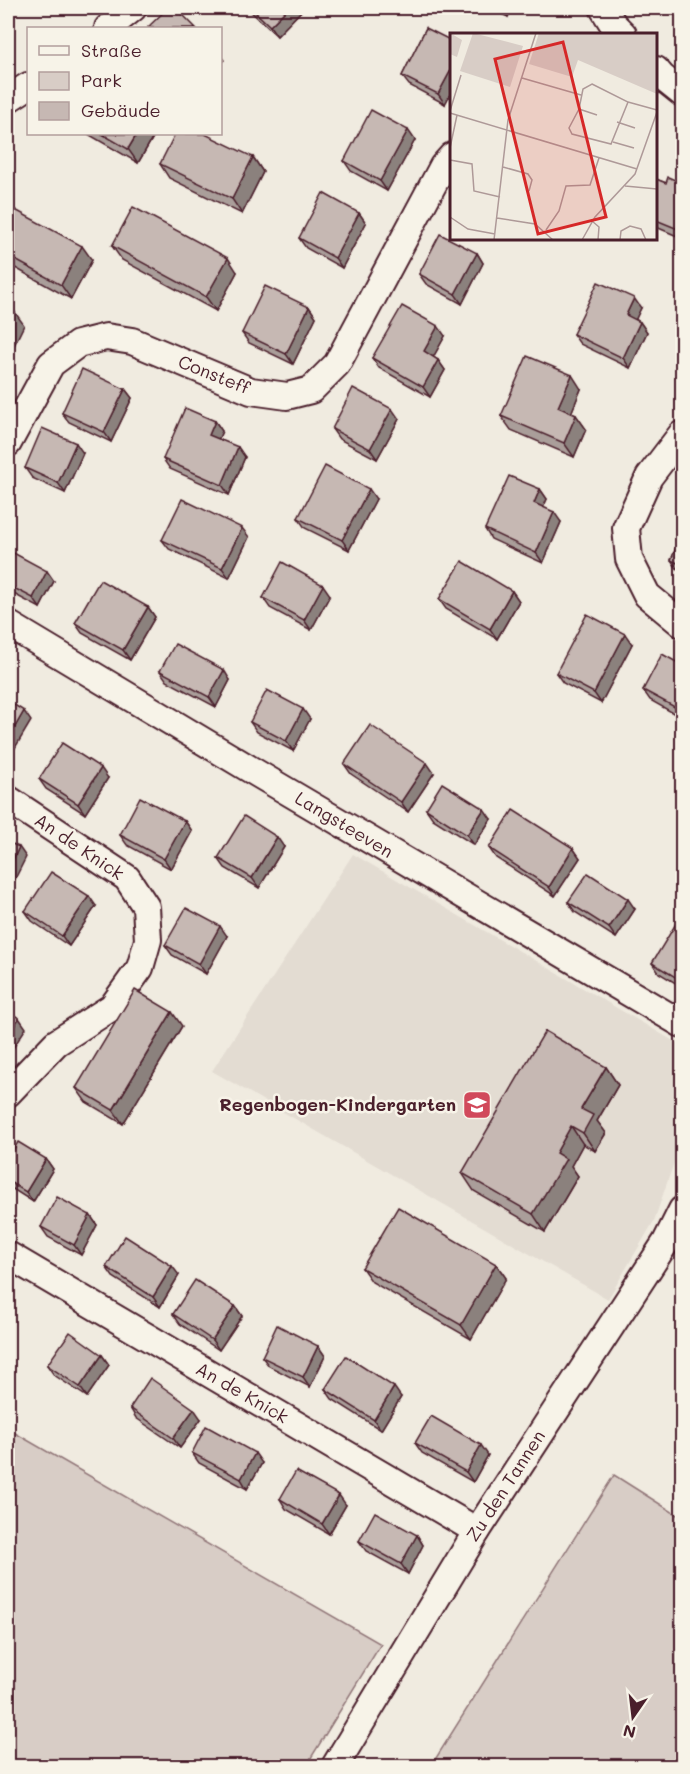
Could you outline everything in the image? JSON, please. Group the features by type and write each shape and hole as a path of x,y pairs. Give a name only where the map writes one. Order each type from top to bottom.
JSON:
{"street":[{"path":"109,27 133,8"},
{"path":"657,71 682,93"},
{"path":"8,99 27,87"},
{"name":"Consteff","path":"8,443 51,364 78,344 106,337 132,341 251,391 287,396 311,390 337,364 442,166 450,158"},
{"path":"681,435 649,477 626,528 628,559 647,595 682,624"},
{"name":"Langsteeven","path":"8,624 682,1024"},
{"name":"An de Knick","path":"8,798 127,878 147,907 148,940 140,968 112,1007 56,1043 8,1093"},
{"name":"Zu den Tannen","path":"335,1767 477,1531 666,1242 682,1210"},
{"name":"An de Knick","path":"8,1255 477,1531"}],"shaded area":[{"name":"Regenbogen-Kindergarten","path":"353,854 682,1046 682,1139 654,1221 608,1299 212,1071"}],"green space":[{"path":"8,1429 381,1644 306,1766 8,1766"},
{"path":"614,1475 682,1518 682,1766 431,1766"}],"building":[{"path":"168,8 176,8 195,27 148,27"},
{"path":"251,8 288,8 270,26"},
{"path":"426,28 450,40 450,72 438,94 402,76"},
{"path":"371,110 408,130 380,181 344,161"},
{"path":"104,135 136,135 128,149"},
{"path":"174,135 207,135 253,157 232,199 160,164"},
{"path":"668,177 682,183 682,219 678,229 657,220 657,179 666,183"},
{"path":"323,193 359,213 335,258 299,238"},
{"path":"8,206 82,246 61,285 8,256"},
{"path":"133,207 228,258 206,297 112,246"},
{"path":"440,234 477,253 455,294 419,274"},
{"path":"598,282 634,298 626,315 640,322 623,358 573,334"},
{"path":"265,286 309,307 286,354 242,333"},
{"path":"402,306 438,326 424,351 438,360 423,387 372,358"},
{"path":"8,308 14,311 8,324"},
{"path":"527,356 572,375 558,407 576,415 564,443 501,416"},
{"path":"82,369 125,389 104,432 62,413"},
{"path":"353,388 392,409 370,449 332,429"},
{"path":"185,408 215,421 209,435 238,447 222,485 163,459"},
{"path":"42,428 76,443 58,483 25,468"},
{"path":"325,466 369,489 342,540 298,518"},
{"path":"509,476 540,489 534,503 554,512 536,553 485,529"},
{"path":"182,499 242,528 222,568 162,540"},
{"path":"682,534 682,565 671,560"},
{"path":"8,550 47,571 33,598 8,585"},
{"path":"462,561 512,591 490,629 439,599"},
{"path":"282,562 323,585 304,620 263,598"},
{"path":"100,580 148,607 123,650 75,623"},
{"path":"587,614 625,634 594,693 556,673"},
{"path":"175,644 224,670 209,697 160,671"},
{"path":"662,654 682,665 682,711 643,690"},
{"path":"267,690 303,709 286,741 250,722"},
{"path":"8,701 24,711 8,739"},
{"path":"370,725 427,763 401,802 344,764"},
{"path":"62,743 101,768 78,804 39,779"},
{"path":"442,783 484,809 467,835 426,809"},
{"path":"140,797 185,821 164,859 120,835"},
{"path":"513,810 573,848 549,887 489,848"},
{"path":"244,816 277,837 252,878 218,858"},
{"path":"8,842 19,847 8,870"},
{"path":"51,872 89,896 62,936 25,911"},
{"path":"588,873 628,899 609,928 568,902"},
{"path":"186,908 220,926 199,964 165,945"},
{"path":"680,917 682,919 682,981 652,963"},
{"path":"135,990 172,1012 113,1110 76,1088"},
{"path":"8,1011 19,1018 8,1036"},
{"path":"545,1031 606,1067 581,1109 593,1115 583,1133 571,1126 556,1153 566,1159 533,1214 462,1173"},
{"path":"18,1142 46,1159 26,1192 8,1181 8,1159"},
{"path":"57,1197 90,1215 74,1245 41,1227"},
{"path":"398,1207 496,1264 461,1325 362,1268"},
{"path":"125,1236 172,1266 153,1297 106,1267"},
{"path":"195,1280 235,1306 212,1340 173,1314"},
{"path":"277,1325 318,1346 303,1377 262,1357"},
{"path":"70,1332 102,1355 80,1387 47,1365"},
{"path":"346,1356 394,1387 374,1420 325,1389"},
{"path":"150,1378 194,1409 173,1438 130,1408"},
{"path":"431,1416 481,1445 466,1472 415,1443"},
{"path":"206,1426 255,1453 241,1479 192,1453"},
{"path":"296,1471 339,1495 322,1524 280,1499"},
{"path":"375,1512 417,1535 401,1564 359,1541"}],"place":[{"name":"Regenbogen-Kindergarten","path":"477,1105"}]}
